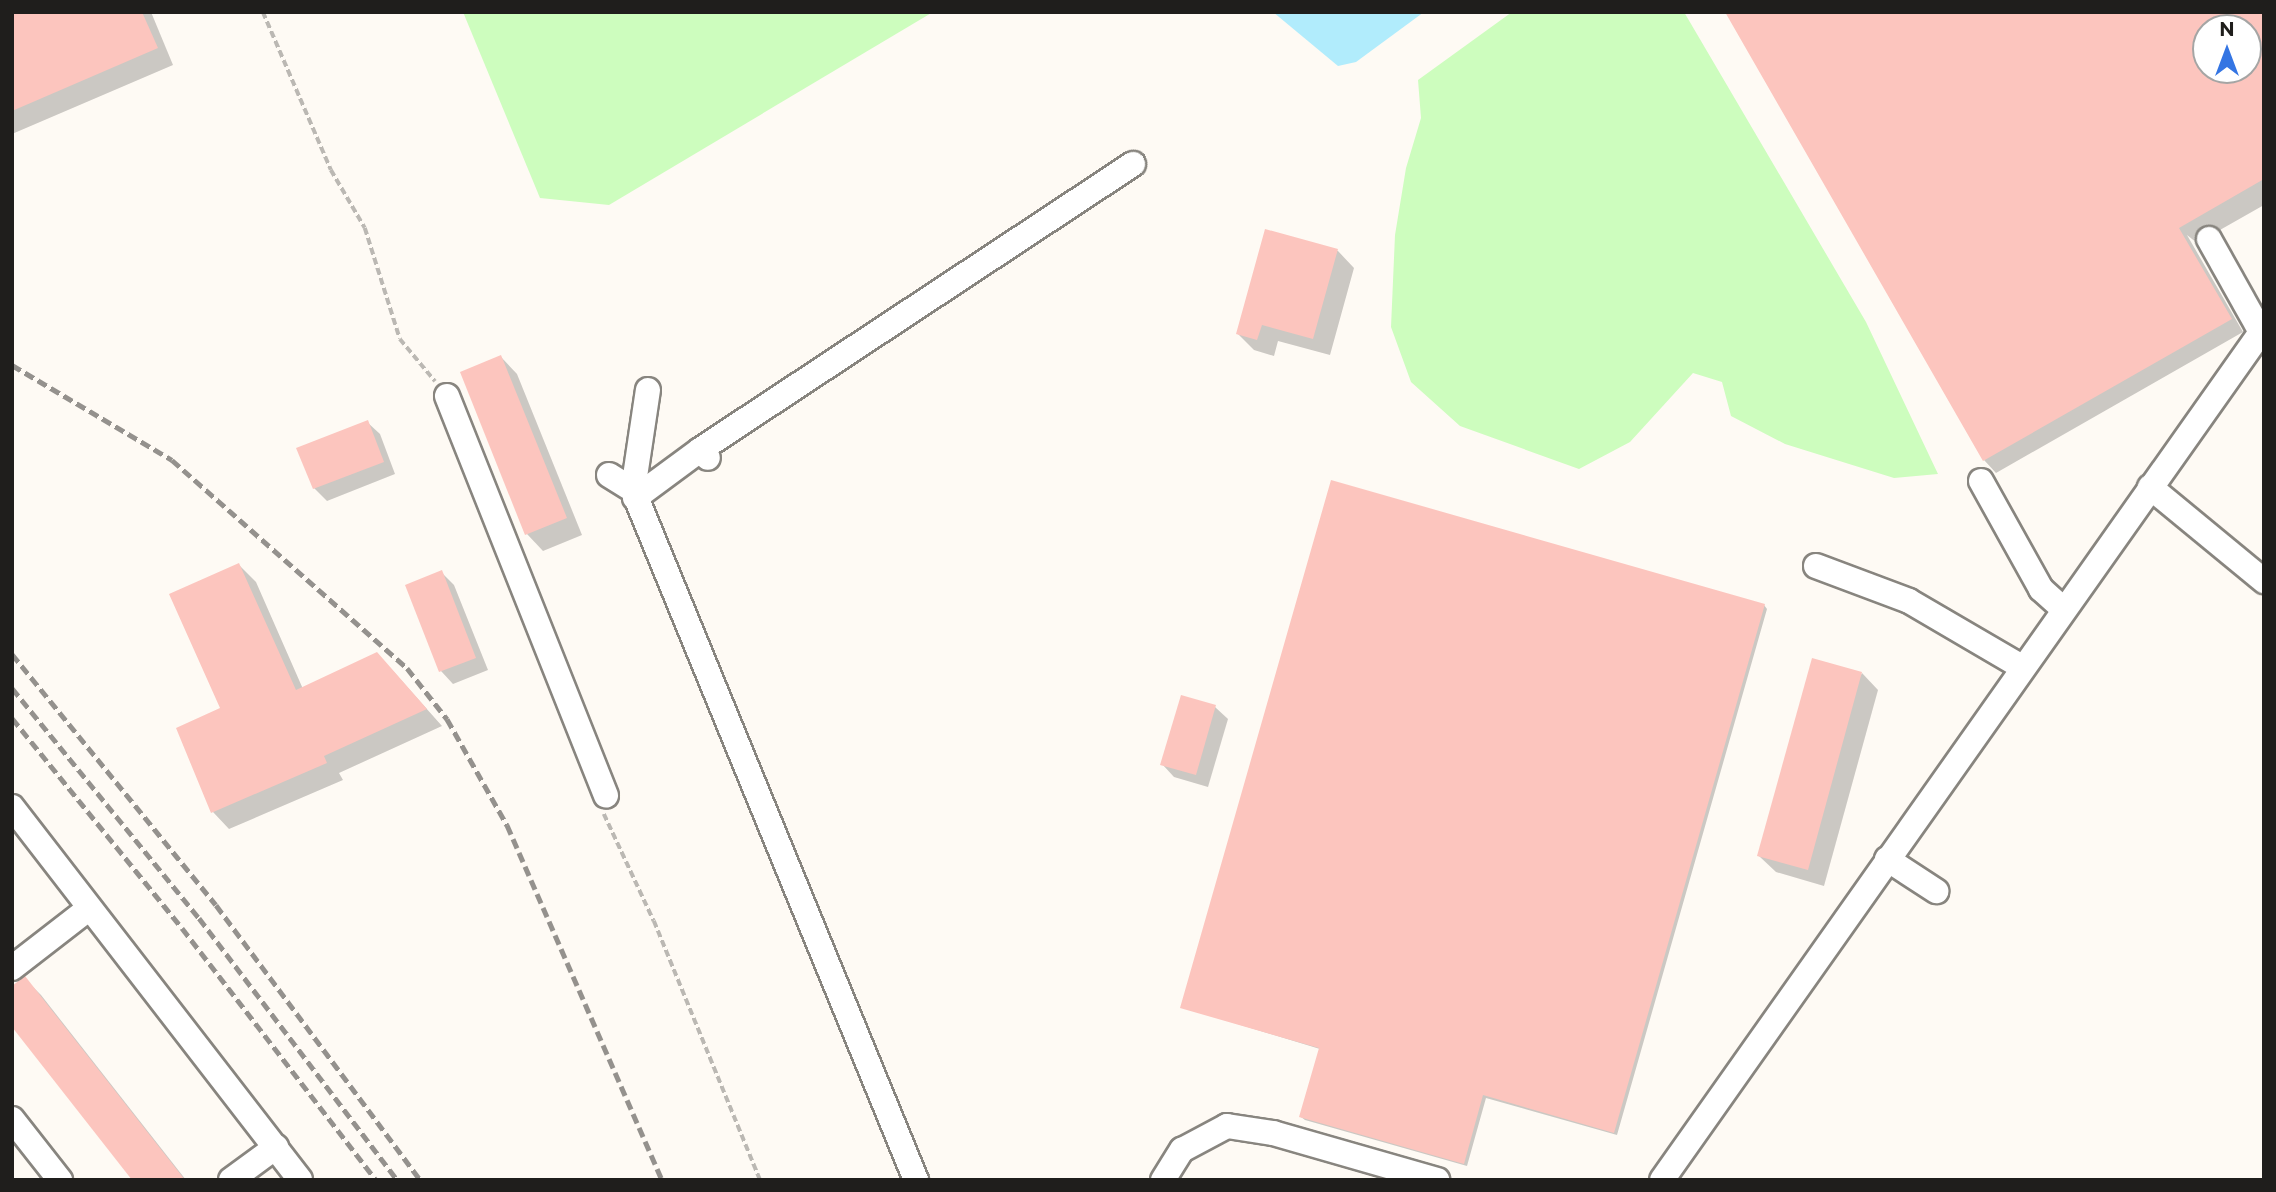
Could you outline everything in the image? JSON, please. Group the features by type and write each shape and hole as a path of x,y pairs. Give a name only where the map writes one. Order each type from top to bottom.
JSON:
{"street":[{"path":"634,494 704,454 1133,164"},
{"path":"1662,1180 2063,609 2259,344 2208,239"},
{"path":"648,390 634,494 916,1180"},
{"path":"447,396 606,795"},
{"path":"609,475 634,494"},
{"path":"1981,481 2041,589 2063,609"},
{"path":"2151,487 2264,581"},
{"path":"1816,566 1909,601 2022,667"},
{"path":"12,807 88,909 300,1180"},
{"path":"1887,859 1936,891"},
{"path":"12,968 88,909"},
{"path":"12,1119 60,1180"},
{"path":"1163,1180 1182,1150 1227,1126 1273,1133 1437,1180"},
{"path":"231,1180 276,1147"}],"path":[{"path":"263,12 331,170 365,228 400,339 447,396"},
{"path":"606,795 603,817 654,921 760,1180"}],"green space":[{"path":"463,12 933,12 609,205 540,198"},
{"path":"1512,12 1684,12 1866,322 1938,474 1894,478 1785,444 1731,416 1722,382 1693,373 1630,442 1579,469 1460,426 1411,382 1391,327 1395,235 1406,168 1421,118 1418,80"}],"water":[{"path":"1273,12 1424,12 1356,62 1338,66"}],"building":[{"path":"12,12 142,12 158,48 12,111"},
{"path":"1725,12 2264,12 2264,179 2179,228 2232,319 1983,461"},
{"path":"1265,229 1338,249 1313,339 1262,325 1257,340 1236,334"},
{"path":"501,355 567,518 525,535 460,372"},
{"path":"368,420 384,462 313,489 296,448"},
{"path":"1331,480 1765,604 1614,1133 1483,1095 1464,1164 1299,1117 1319,1048 1180,1008"},
{"path":"239,563 296,690 377,652 427,709 324,756 327,763 211,813 176,728 220,708 169,594"},
{"path":"442,570 476,658 439,672 405,585"},
{"path":"1812,658 1862,672 1808,870 1757,856"},
{"path":"1181,695 1216,705 1196,775 1160,765"},
{"path":"25,976 185,1180 132,1180 12,1027 12,986"}],"railway":[{"path":"12,365 172,460 407,668 447,719 507,825 662,1180"},
{"path":"12,654 216,905 420,1180"},
{"path":"12,688 199,918 397,1180"},
{"path":"12,718 182,928 376,1180"}]}
